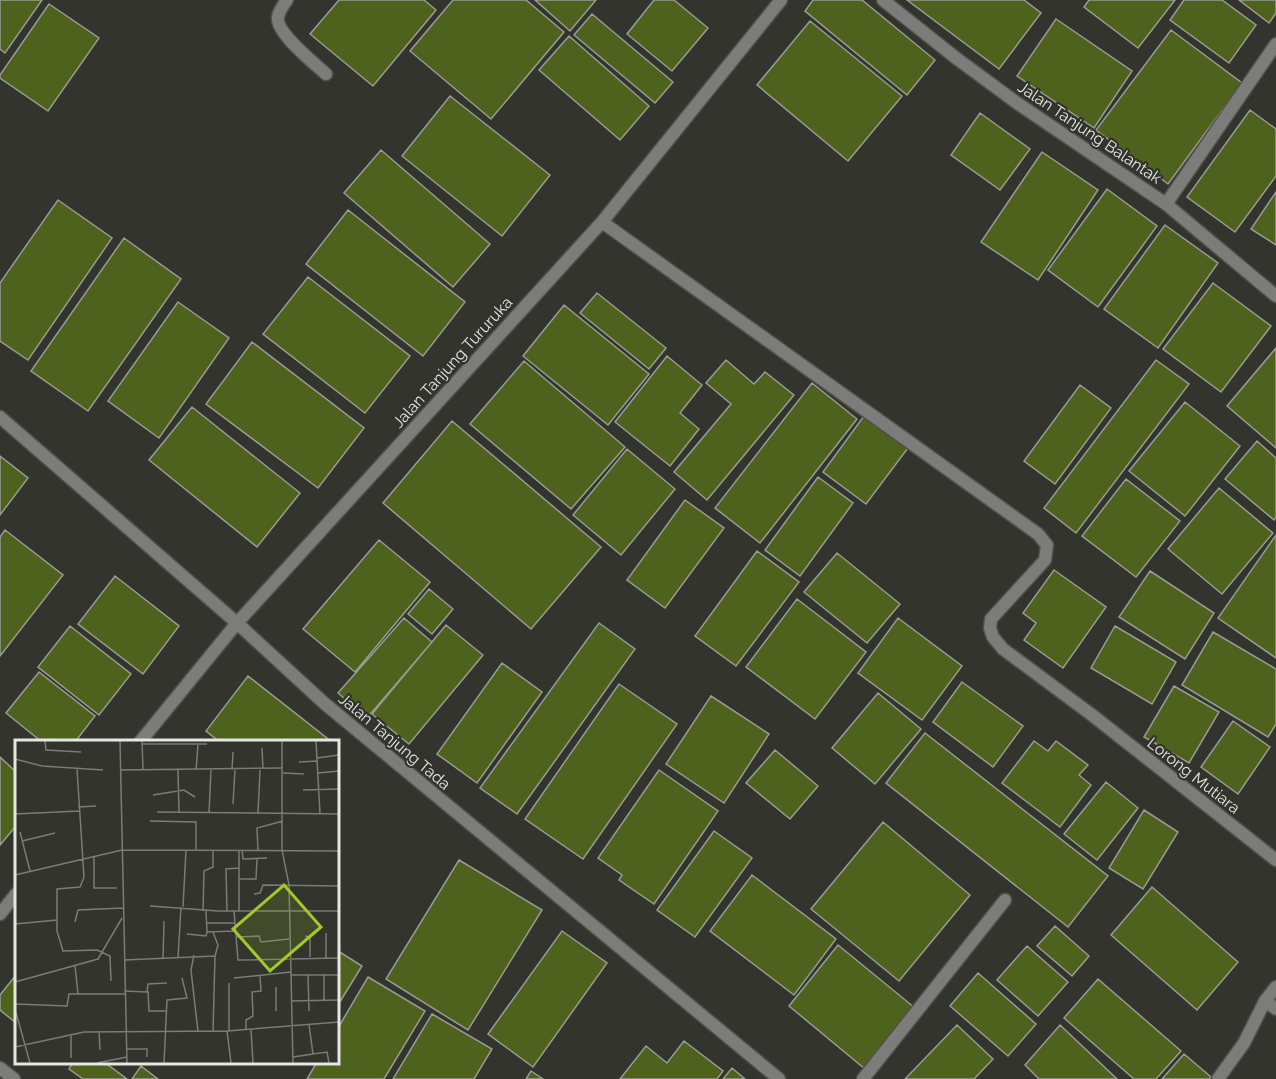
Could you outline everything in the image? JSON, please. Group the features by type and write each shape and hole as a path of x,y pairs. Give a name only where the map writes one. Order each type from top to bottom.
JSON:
{"street":[{"path":"287,0 278,17 279,25 287,37 326,74"},
{"name":"Jalan Tanjung Tururuka","path":"141,740 237,623 602,222 781,0"},
{"name":"Jalan Tanjung Balantak","path":"883,0 920,31 1017,103 1166,204 1276,296"},
{"path":"1166,204 1276,44"},
{"name":"Lorong Mutiara","path":"602,222 1038,534 1047,545 1045,560 991,619 990,628 997,645 1092,715 1276,860"},
{"name":"Jalan Tanjung Tada","path":"0,417 237,623 324,703 779,1079"},
{"path":"0,914 15,895"},
{"path":"863,1079 1005,900"},
{"path":"1218,1079 1244,1043 1276,987"},
{"path":"1266,1001 1276,1009"},
{"path":"0,1068 14,1079"}],"building":[{"path":"0,0 42,0 5,53 0,49"},
{"path":"339,0 424,0 436,10 373,86 310,34"},
{"path":"453,0 526,0 564,32 491,119 410,51"},
{"path":"535,0 596,0 570,31"},
{"path":"654,0 674,0 708,28 672,71 627,34"},
{"path":"813,0 862,0 935,60 907,95 805,11"},
{"path":"907,0 1024,0 1041,13 999,69"},
{"path":"1089,0 1175,0 1138,48 1084,7"},
{"path":"1184,0 1222,0 1256,25 1229,63 1170,20"},
{"path":"1239,0 1276,0 1276,13 1269,23"},
{"path":"49,4 99,38 48,111 0,78 0,75"},
{"path":"592,14 673,82 655,103 574,35"},
{"path":"1056,19 1132,71 1094,128 1017,76"},
{"path":"810,21 902,96 848,161 757,85"},
{"path":"1171,30 1242,83 1168,184 1096,130"},
{"path":"569,36 649,106 620,140 539,70"},
{"path":"450,96 550,175 502,236 402,156"},
{"path":"1250,110 1276,129 1276,176 1235,232 1187,197"},
{"path":"980,113 1030,149 1000,190 951,155"},
{"path":"381,150 490,244 453,287 344,193"},
{"path":"1042,152 1098,190 1038,280 981,242"},
{"path":"1107,189 1157,226 1098,307 1048,270"},
{"path":"1276,192 1276,245 1251,229"},
{"path":"58,200 112,238 28,360 0,341 0,283"},
{"path":"348,210 465,302 423,356 306,264"},
{"path":"1165,225 1218,263 1158,348 1104,309"},
{"path":"124,238 181,279 88,411 31,371"},
{"path":"308,277 410,356 365,413 263,334"},
{"path":"1213,283 1271,326 1221,392 1163,349"},
{"path":"597,293 666,348 649,369 580,313"},
{"path":"178,302 229,338 159,438 108,401"},
{"path":"564,305 649,374 608,425 523,356"},
{"path":"252,342 364,428 318,488 206,404"},
{"path":"1276,348 1276,448 1227,406"},
{"path":"667,356 702,385 680,413 699,429 670,466 615,422"},
{"path":"726,360 754,384 765,372 794,395 707,500 674,472 731,404 706,383"},
{"path":"1156,360 1189,384 1076,533 1044,508"},
{"path":"524,361 625,447 571,509 470,424"},
{"path":"812,383 857,419 760,543 715,508"},
{"path":"1080,385 1111,408 1055,484 1024,461"},
{"path":"1185,402 1240,446 1185,516 1129,471"},
{"path":"192,407 300,493 257,547 149,460"},
{"path":"864,416 908,448 866,504 823,472"},
{"path":"452,421 601,547 531,629 383,503"},
{"path":"1257,441 1276,458 1276,517 1274,520 1225,479"},
{"path":"627,449 675,489 621,555 573,515"},
{"path":"0,456 28,478 0,515"},
{"path":"818,477 853,503 800,576 765,550"},
{"path":"1126,479 1180,521 1136,577 1082,536"},
{"path":"1219,488 1273,533 1222,594 1168,549"},
{"path":"685,500 724,528 665,608 627,580"},
{"path":"5,530 63,575 0,656 0,537"},
{"path":"1276,535 1276,658 1218,618"},
{"path":"379,540 430,582 355,672 303,629"},
{"path":"757,551 799,582 736,666 695,636"},
{"path":"837,553 900,604 867,643 804,592"},
{"path":"1054,570 1106,607 1063,668 1024,640 1036,623 1023,613"},
{"path":"1150,571 1214,613 1185,659 1119,617"},
{"path":"115,576 179,626 143,674 78,624"},
{"path":"429,589 453,609 432,634 408,614"},
{"path":"797,599 866,652 815,719 746,667"},
{"path":"404,618 432,642 367,718 338,693"},
{"path":"898,618 962,666 922,720 858,673"},
{"path":"599,623 635,649 517,814 480,788"},
{"path":"446,625 483,655 409,744 372,714"},
{"path":"70,626 131,674 99,715 38,667"},
{"path":"1115,626 1176,662 1152,704 1091,668"},
{"path":"1213,632 1276,669 1276,724 1268,737 1182,685"},
{"path":"502,663 542,692 477,783 437,754"},
{"path":"39,672 95,716 77,740 40,740 6,713"},
{"path":"248,676 329,740 217,740 206,731"},
{"path":"962,682 1023,726 993,767 933,722"},
{"path":"619,684 677,724 583,859 525,819"},
{"path":"1174,686 1219,712 1189,763 1144,737"},
{"path":"878,693 921,729 875,784 832,748"},
{"path":"711,696 769,734 724,803 666,764"},
{"path":"1233,721 1270,747 1238,794 1201,767"},
{"path":"925,733 1108,876 1068,927 886,783"},
{"path":"1034,741 1048,751 1056,741 1088,765 1079,775 1091,785 1060,827 1002,783"},
{"path":"775,750 818,786 790,819 746,783"},
{"path":"0,757 15,771 15,827 0,845"},
{"path":"659,770 718,811 654,904 619,880 622,875 598,858"},
{"path":"1106,782 1138,808 1097,860 1064,834"},
{"path":"1144,810 1178,832 1143,889 1109,868"},
{"path":"883,822 970,895 899,981 811,909"},
{"path":"714,831 752,858 695,937 657,910"},
{"path":"459,860 542,910 468,1030 386,979"},
{"path":"752,875 836,939 794,995 710,931"},
{"path":"1152,887 1238,962 1197,1010 1111,935"},
{"path":"1055,926 1089,956 1072,976 1037,946"},
{"path":"562,931 607,963 533,1067 488,1034"},
{"path":"838,945 915,1008 865,1069 789,1006"},
{"path":"1027,946 1068,982 1038,1016 997,980"},
{"path":"339,952 362,966 339,1003"},
{"path":"978,973 1036,1024 1008,1056 950,1006"},
{"path":"15,976 15,1022 0,1010 0,995"},
{"path":"368,977 425,1011 384,1079 307,1079 316,1064 339,1064 339,1026"},
{"path":"1098,979 1181,1051 1156,1079 1134,1079 1064,1018"},
{"path":"432,1014 492,1049 474,1079 393,1079"},
{"path":"957,1025 993,1059 974,1079 905,1079"},
{"path":"1060,1025 1117,1079 1039,1079 1025,1065"},
{"path":"684,1041 723,1071 717,1079 620,1079 646,1046 667,1063"},
{"path":"1184,1054 1211,1077 1209,1079 1162,1079"},
{"path":"72,1064 107,1064 127,1079 83,1079 69,1069"},
{"path":"141,1066 158,1079 132,1079"},
{"path":"732,1068 745,1079 723,1079"},
{"path":"531,1071 543,1079 526,1079"}]}
